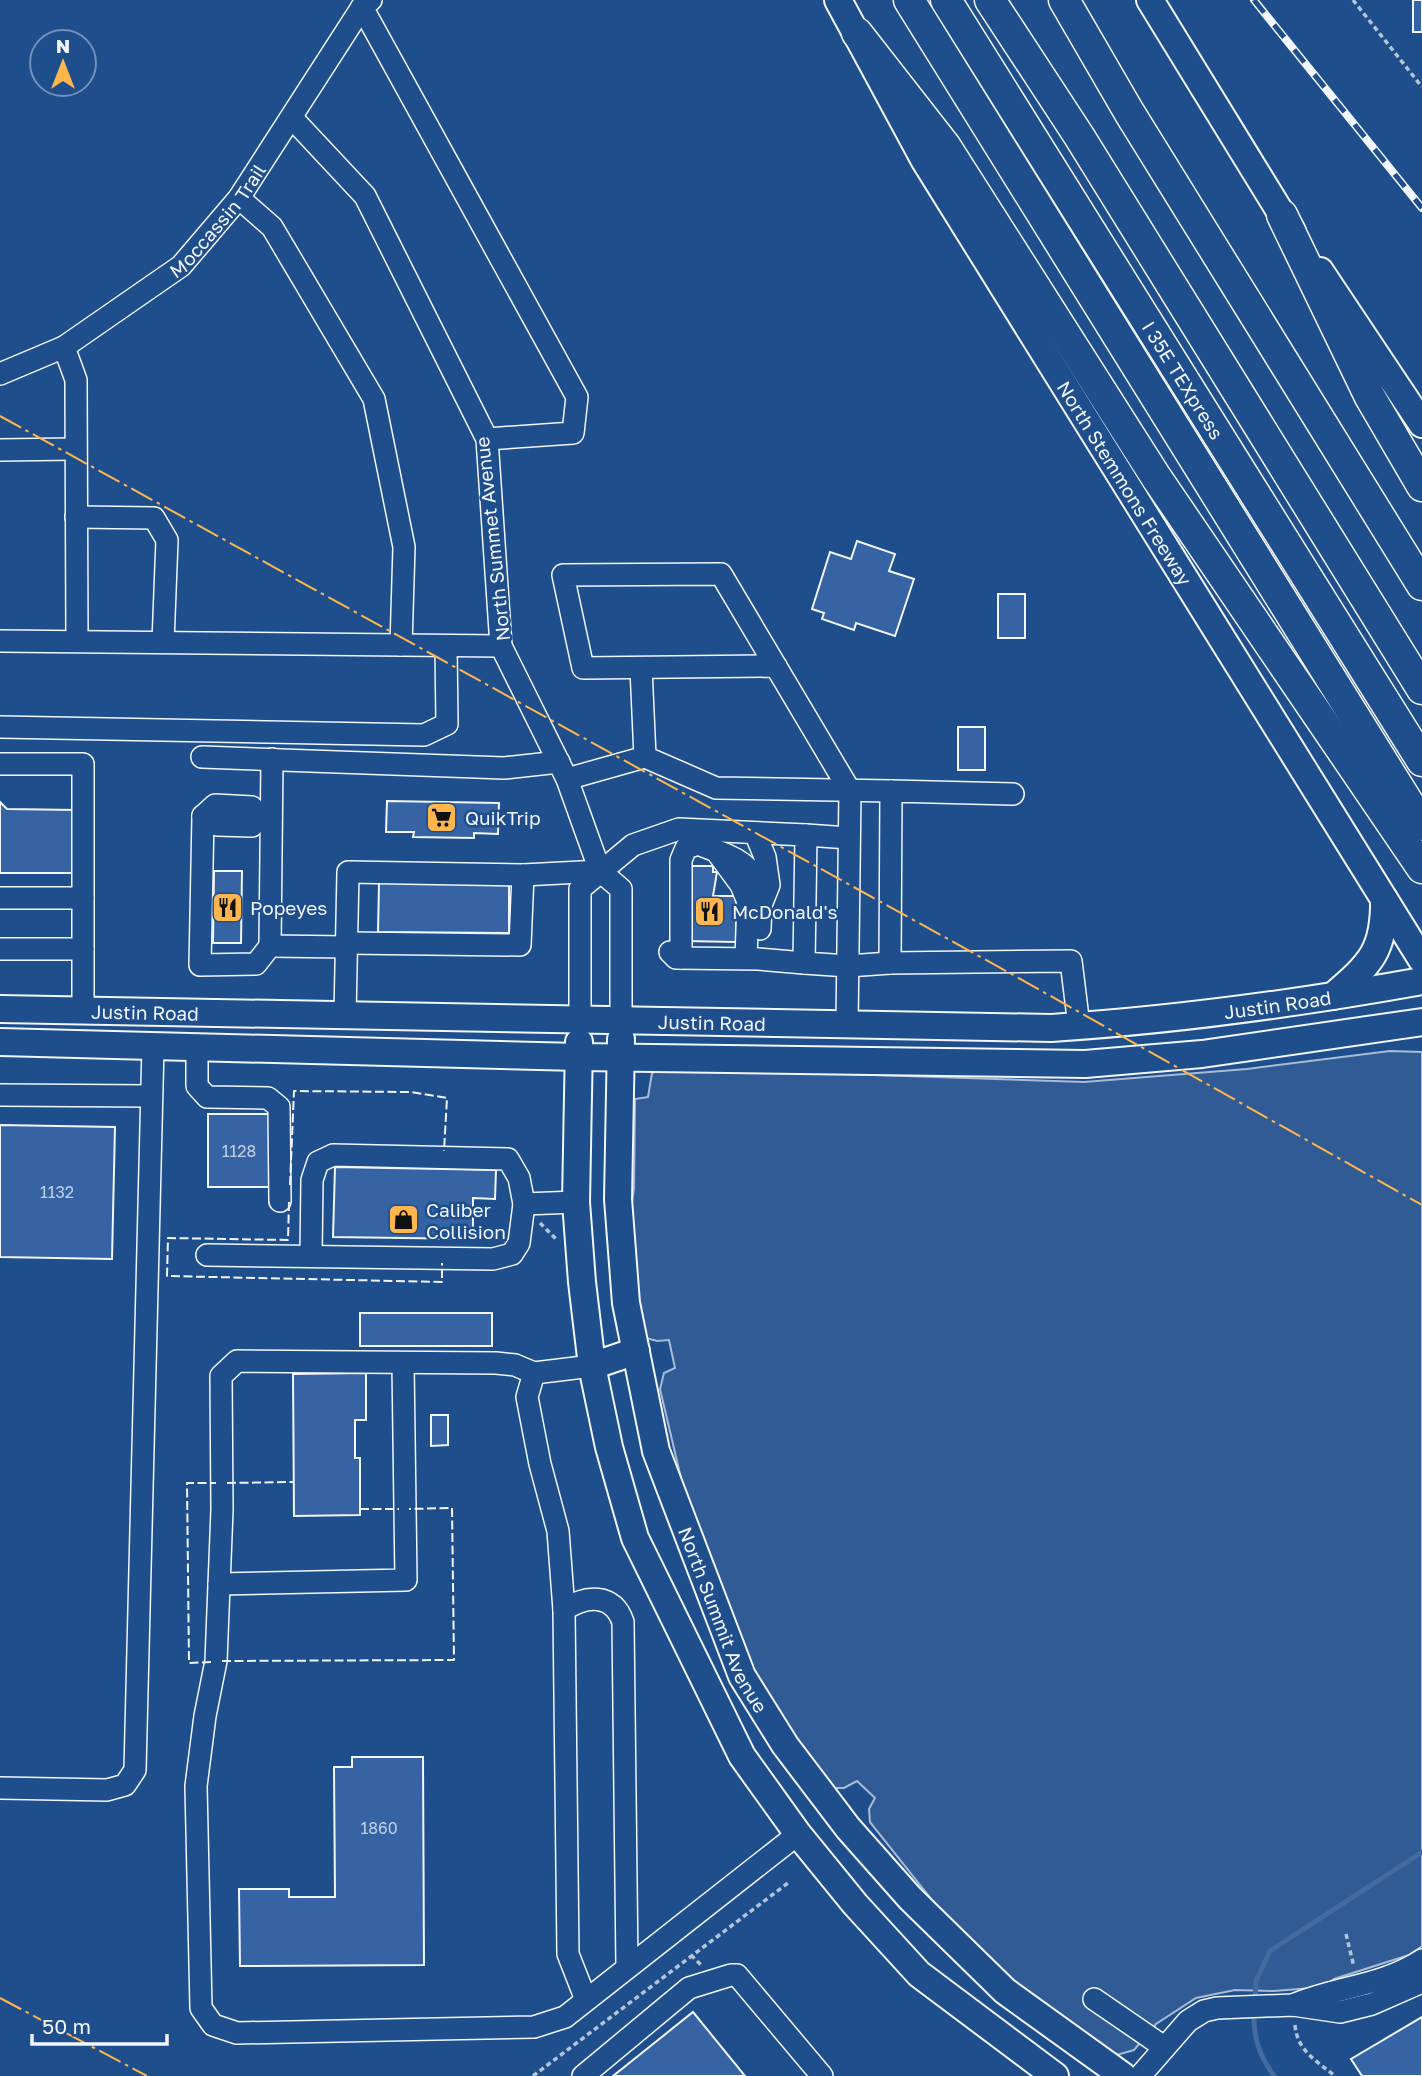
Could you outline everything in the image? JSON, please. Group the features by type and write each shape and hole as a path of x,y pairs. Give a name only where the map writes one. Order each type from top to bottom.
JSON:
{"highway":[{"path":"909,0 1422,825"},
{"name":"I 35E TEXpress","path":"946,0 1422,761"},
{"path":"990,0 1086,148 1422,689"},
{"path":"1064,0 1129,112 1422,585"},
{"path":"857,33 947,147 1156,477 1422,868"},
{"path":"1282,215 1370,397 1422,486"}],"main road":[{"name":"North Stemmons Freeway","path":"838,0 925,161 1422,960"},
{"path":"1150,0 1282,215 1422,424"},
{"path":"1384,898 1422,920"},
{"path":"1331,997 1363,970 1374,954 1385,929 1384,898"},
{"name":"Justin Road","path":"0,1009 1011,1028 1163,1019 1331,997 1422,981"},
{"path":"580,1019 576,1202 592,1366 609,1447 635,1538 742,1756 798,1834 855,1904 919,1974 1055,2076"},
{"name":"North Summit Avenue","path":"621,1020 618,1199 626,1303 656,1451 742,1676 785,1745 910,1898 1005,1991 1123,2076"},
{"name":"Justin Road","path":"0,1042 579,1057 1085,1064 1202,1054 1422,1022"},
{"path":"592,1366 636,1351"},
{"path":"798,1834 836,1810"}],"street":[{"name":"Moccassin Trail","path":"0,374 64,347 181,266 239,198 366,4"},
{"path":"366,4 577,397 573,433 487,439"},
{"name":"North Summet Avenue","path":"292,118 365,196 487,439 501,646 563,771 600,871 621,889 621,1020"},
{"path":"239,198 272,227 374,399 404,547 401,645"},
{"path":"64,347 76,380 77,641"},
{"path":"0,450 75,449"},
{"path":"76,517 154,518 167,540 163,642"},
{"path":"776,666 583,668 563,575 721,574 776,666 850,791 847,1025"},
{"path":"0,641 501,646"},
{"path":"0,727 424,735 447,724 446,646"},
{"path":"641,668 645,757"},
{"path":"202,757 563,771 645,757 716,788 1013,794"},
{"path":"265,817 252,807 215,805 203,816 200,965 257,964 270,946 265,817 272,759"},
{"path":"0,764 83,764 83,1010"},
{"path":"890,962 891,791"},
{"path":"580,1019 580,889 633,845 665,837 679,829 849,838"},
{"path":"752,958 761,905 769,884 765,857 755,833"},
{"path":"804,963 806,835"},
{"path":"665,837 670,855 667,950 681,958 752,958 848,966 890,962 1071,961 1079,1026"},
{"path":"681,958 682,854 686,848 698,844 716,851 741,885 748,902 752,958"},
{"path":"345,1015 348,872 523,875 600,871"},
{"path":"270,946 520,945 523,875"},
{"path":"0,898 83,898"},
{"path":"0,949 83,948"},
{"path":"0,1788 107,1790 125,1785 135,1770 153,1046"},
{"path":"197,1047 197,1086 206,1097 268,1098 279,1107 280,1201"},
{"path":"0,1095 151,1096"},
{"path":"206,1255 493,1259 512,1254 531,1212 519,1178 508,1160 333,1155 318,1162 312,1180 311,1255"},
{"path":"531,1212 576,1202"},
{"path":"592,1366 534,1373 515,1365 496,1363 237,1361 221,1376 216,1661 205,1716 196,1786 201,2008 213,2025 237,2033 534,2027 565,2017 798,1834"},
{"path":"219,1584 406,1580 403,1364"},
{"path":"534,1373 527,1397 540,1464 558,1531 564,1611 568,1954 586,2000"},
{"path":"564,1611 578,1602 598,1598 614,1605 623,1622 627,1967"},
{"path":"1295,2011 1321,1993 1390,1978 1422,1960"},
{"path":"583,2076 689,1988 715,1977 731,1975 737,1975 822,2076"},
{"path":"1140,2076 1188,2021 1217,2008 1340,2012 1372,2004 1422,1982"},
{"path":"1094,1999 1164,2047"}],"path":[{"path":"1353,0 1422,88"},
{"path":"531,1212 556,1239"},
{"path":"533,2076 788,1883"},
{"path":"691,1955 705,1969"},
{"path":"1295,2011 1297,2039 1305,2051 1335,2076"}],"shaded area":[{"path":"1390,1051 1422,1052 1422,1946 1409,1955 1334,1979 1324,1987 1274,1991 1235,1990 1196,1998 1156,2024 1134,2050 1113,2056 1009,1979 940,1910 870,1822 869,1809 875,1798 857,1781 844,1788 828,1788 795,1743 738,1641 685,1495 660,1389 664,1373 675,1368 669,1340 657,1341 642,1337 628,1235 634,1188 635,1099 648,1097 652,1073 665,1068 1084,1082 1247,1069"}],"building":[{"path":"1413,0 1422,0 1422,32 1413,32"},
{"path":"857,541 895,554 889,571 914,579 895,636 856,623 854,630 822,619 824,613 812,609 830,552 851,559"},
{"path":"998,594 1025,594 1025,638 998,638"},
{"path":"958,727 985,727 985,770 958,770"},
{"name":"QuikTrip","path":"387,801 499,803 498,834 474,833 474,838 413,837 414,832 386,832"},
{"path":"0,802 7,809 76,810 75,873 0,873"},
{"name":"McDonald's","path":"686,866 713,866 713,872 717,872 713,896 736,896 736,942 685,941"},
{"name":"Popeyes","path":"214,871 242,871 241,943 213,943"},
{"name":"QuikTrip","path":"379,883 509,883 509,933 378,932"},
{"path":"208,1114 270,1114 270,1187 208,1187"},
{"path":"0,1125 115,1127 112,1259 0,1257"},
{"name":"Caliber Collision","path":"335,1167 496,1170 495,1199 473,1198 473,1239 333,1237"},
{"path":"360,1313 492,1313 492,1346 360,1346"},
{"path":"366,1373 366,1420 355,1420 355,1458 360,1458 360,1515 294,1516 293,1374"},
{"path":"431,1415 448,1415 448,1445 431,1446"},
{"path":"352,1757 423,1757 424,1965 240,1966 239,1889 289,1889 289,1897 335,1897 334,1767 352,1767"},
{"path":"693,2012 745,2076 613,2076"},
{"path":"1422,2017 1422,2076 1362,2076 1351,2059"}],"waterway":[{"path":"1255,2001 1256,1981 1270,1951 1422,1852"},
{"path":"1254,2011 1258,2045 1274,2076"}],"railway":[{"path":"1254,0 1422,208"}],"fence":[{"path":"290,1185 294,1091 411,1092 447,1098 444,1151"},
{"path":"289,1202 288,1240 168,1238 167,1276 442,1282 442,1263"},
{"path":"227,1483 294,1482"},
{"path":"211,1662 189,1663 187,1483 216,1483"},
{"path":"222,1661 454,1660 452,1508 409,1509"},
{"path":"360,1509 399,1509"}],"power":[{"path":"0,416 1015,976 1422,1205"},
{"path":"0,1998 147,2076"}],"place":[{"name":"QuikTrip","path":"442,817"},
{"name":"Popeyes","path":"227,907"},
{"name":"McDonald's","path":"709,911"},
{"name":"Caliber Collision","path":"403,1220"}]}
